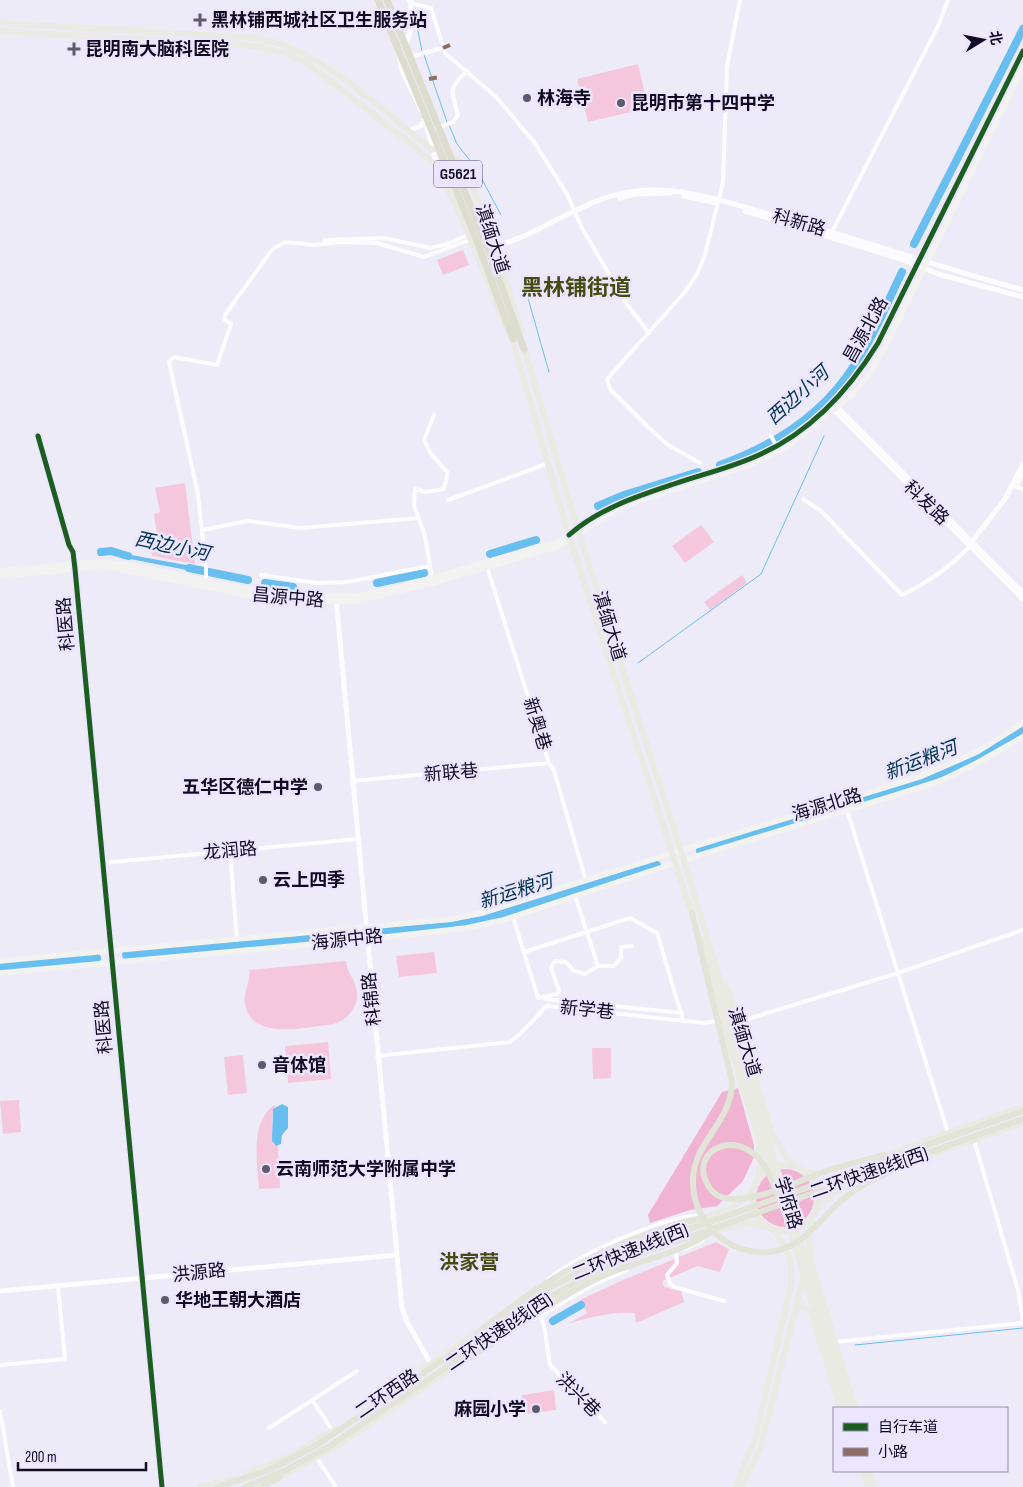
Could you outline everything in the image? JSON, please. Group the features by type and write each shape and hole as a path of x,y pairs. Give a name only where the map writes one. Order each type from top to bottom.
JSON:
{"highway":[{"name":"G5621","path":"378,0 478,241 513,340"},
{"name":"G5621","path":"387,0 486,245 524,349"},
{"path":"692,913 731,1076 731,1097 724,1117 698,1156 693,1183 697,1205 706,1224 720,1238 735,1246 759,1252 775,1251 789,1246 805,1236 839,1202 861,1186 972,1139"},
{"name":"二环快速A线(西)","path":"218,1487 262,1472 304,1453 556,1284 604,1258 1023,1111"},
{"name":"二环快速B线(西)","path":"245,1487 279,1474 307,1460 552,1296 607,1266 972,1139 1023,1119"},
{"path":"787,1218 777,1192 773,1184 768,1171 754,1153 741,1146 730,1144 718,1147 709,1155 704,1171 707,1185 719,1196 738,1199 759,1195 768,1192 778,1188 824,1172 840,1167 916,1148"},
{"path":"439,1363 552,1278 587,1258 682,1222 706,1218"},
{"path":"425,1382 490,1346 571,1293 620,1268 692,1242 711,1232"},
{"path":"262,1487 307,1460"}],"main road":[{"name":"滇缅大道","path":"0,23 241,37 273,41 312,57 423,143 458,160 464,168 496,246 518,319 524,349 578,530 700,911 738,1022 773,1136 784,1154 798,1168"},
{"name":"滇缅大道","path":"0,31 271,49 308,64 413,145 437,167 456,203 497,309 513,340 569,538 675,863 723,998"},
{"name":"昌源北路","path":"569,538 609,508 633,498 742,462 808,426 834,407 862,370 874,350 1023,50"},
{"name":"昌源北路","path":"578,530 635,502 763,459 784,449 869,375 886,347 1023,68"},
{"name":"昌源中路","path":"0,571 75,567 115,568 270,594 336,600 398,593 559,546 569,538"},
{"name":"昌源中路","path":"336,600 380,592 569,538"},
{"name":"昌源中路","path":"0,576 75,567"},
{"name":"海源北路","path":"681,851 922,776 977,752 1023,723"},
{"name":"海源北路","path":"684,860 938,782 1023,737"},
{"name":"海源中路","path":"0,961 237,940 476,914 681,851"},
{"name":"海源中路","path":"0,974 466,928 513,917 684,860"},
{"name":"滇缅大道","path":"700,911 723,998"},
{"name":"学府路","path":"723,998 844,1407"},
{"name":"学府路","path":"723,998 850,1407"},
{"name":"滇缅大道","path":"719,1020 759,1142 761,1161 758,1178"},
{"path":"734,1487 755,1440 791,1285 791,1268 788,1253 781,1241 754,1210 752,1191 758,1178 774,1166 789,1165 806,1172 827,1172 862,1163 1023,1107"},
{"path":"768,1227 780,1231 793,1230 805,1224 811,1218 817,1206 834,1192 972,1139 1023,1123"},
{"path":"759,1142 763,1146 769,1146 773,1142 773,1136"},
{"path":"862,1163 858,1167 858,1173 862,1177 867,1178"},
{"path":"806,1172 816,1188 817,1206"},
{"name":"二环西路","path":"200,1487 241,1476 275,1463 333,1431 538,1291 602,1255 706,1218 739,1203 752,1191"},
{"path":"706,1218 713,1222 711,1232"},
{"name":"学府路","path":"811,1218 809,1244 812,1264 855,1407"},
{"name":"二环西路","path":"257,1487 317,1458 506,1331 539,1313 602,1272 711,1232 743,1224 768,1227"},
{"path":"742,1487 760,1449 805,1272 809,1244"},
{"path":"794,1313 800,1307 806,1307 814,1322 840,1407"},
{"path":"814,1322 820,1314 828,1317"},
{"path":"863,1472 868,1487"},
{"path":"869,1472 874,1487"}],"street":[{"path":"700,463 668,445 607,384 611,373 670,311 697,274 705,255 723,182 727,67 740,0"},
{"path":"832,232 939,24 948,0"},
{"path":"437,167 435,149 426,119 414,101 400,60 410,33 410,1 432,8 443,48 450,58 507,108 534,142 566,194 574,213 626,303 649,333"},
{"path":"400,60 443,48"},
{"path":"430,131 454,122 458,114 451,94 452,89 454,83 467,71"},
{"path":"408,131 421,126 426,119"},
{"path":"413,145 423,143 427,137 426,119"},
{"path":"426,119 435,149"},
{"name":"科新路","path":"496,246 612,196 634,191 675,190 832,232 926,266 1023,297"},
{"name":"科新路","path":"719,202 918,262"},
{"path":"206,583 206,568 196,486 169,362 174,357 217,365 231,324 224,319 225,315 242,288 270,253 286,242 314,245 339,240 384,238 430,248 469,238"},
{"path":"339,240 377,244 424,257 469,238"},
{"name":"科新路","path":"926,266 1023,290"},
{"name":"科发路","path":"834,407 1023,593"},
{"path":"432,578 425,536 414,505 415,489 426,492 444,489 448,473 431,454 424,440 434,416"},
{"path":"38,436 69,545 73,552 75,567"},
{"path":"771,437 776,445"},
{"path":"448,500 549,463"},
{"path":"803,499 821,511 902,595 930,582 953,564 989,522 1005,499 1023,464"},
{"path":"971,543 992,524 1023,473"},
{"path":"1016,487 1023,489"},
{"path":"202,530 248,521 300,528 419,518"},
{"name":"科发路","path":"971,543 1023,599"},
{"path":"261,575 317,582 347,582 389,576 430,566"},
{"name":"科医路","path":"75,567 162,1487"},
{"name":"新奥巷","path":"487,568 549,763 554,770 586,881"},
{"name":"科锦路","path":"336,600 377,1056 404,1317 431,1364"},
{"name":"新联巷","path":"352,781 549,763"},
{"path":"847,810 948,1133"},
{"name":"龙润路","path":"102,863 358,839"},
{"path":"230,851 237,940"},
{"path":"575,896 598,966"},
{"path":"513,917 538,998 682,1014"},
{"path":"524,952 630,918 657,933 683,1020"},
{"path":"738,1022 898,973 1023,930"},
{"path":"544,998 557,994 559,990 551,968 555,961 566,962 574,971 589,973 598,966 614,966 621,958 621,946 632,946"},
{"path":"544,998 548,1006"},
{"name":"新学巷","path":"377,1056 510,1042 548,1006 703,1023 719,1020"},
{"path":"835,1342 1023,1322 1015,1281 972,1139"},
{"path":"539,1313 605,1279 698,1244 711,1232"},
{"path":"676,1252 678,1258 676,1266 667,1275 670,1283 678,1288 724,1301"},
{"name":"洪源路","path":"0,1291 397,1255"},
{"path":"0,1365 65,1358 58,1286"},
{"name":"洪兴巷","path":"539,1313 550,1365 606,1422"},
{"path":"269,1428 357,1371"},
{"path":"312,1400 333,1431"},
{"path":"0,1411 13,1487"},
{"path":"317,1458 336,1487"}],"shaded area":[{"path":"638,64 648,108 588,122 577,79"},
{"path":"463,250 469,265 443,275 437,260"},
{"path":"185,483 195,564 152,556 150,542 158,540 154,514 160,512 155,488"},
{"path":"701,525 714,542 685,563 672,546"},
{"path":"742,575 747,583 710,610 704,602"},
{"path":"434,952 437,973 399,977 396,956"},
{"path":"346,961 356,987 357,999 349,1015 339,1022 295,1029 268,1028 257,1023 249,1015 245,999 249,970"},
{"path":"328,1042 331,1079 288,1083 285,1046"},
{"path":"592,1048 611,1048 611,1078 593,1079"},
{"path":"243,1055 247,1093 228,1095 224,1057"},
{"path":"738,1088 754,1145 754,1157 743,1181 717,1206 690,1210 650,1223 648,1215 722,1092"},
{"path":"19,1100 21,1132 3,1134 0,1101"},
{"path":"274,1105 276,1106 272,1114 273,1144 278,1146 280,1188 259,1189 258,1132 266,1113"},
{"path":"785,1169 796,1171 809,1182 814,1198 812,1209 801,1222 785,1227 774,1225 761,1214 756,1198 758,1187 769,1174"},
{"path":"716,1242 729,1249 720,1272 698,1266 662,1281 664,1287 681,1291 684,1302 636,1323 635,1313 618,1313 568,1324 587,1313 580,1300 623,1280"},
{"path":"554,1390 556,1410 524,1414 522,1395"}],"water":[{"path":"120,553 197,567 197,572 120,557"},
{"path":"282,1104 288,1107 288,1128 282,1135 281,1144 276,1146 272,1141 273,1109"}],"waterway":[{"path":"414,11 422,51"},
{"name":"西边小河","path":"914,244 1023,29"},
{"path":"424,55 447,122"},
{"path":"449,125 457,144 476,168 501,215"},
{"name":"西边小河","path":"720,465 778,438 813,413 828,398 842,382 862,353 902,272"},
{"path":"522,277 549,372"},
{"path":"638,663 761,574 824,436"},
{"name":"西边小河","path":"598,506 624,495 698,472"},
{"name":"西边小河","path":"490,554 536,540"},
{"name":"西边小河","path":"101,552 111,551 128,556"},
{"name":"西边小河","path":"189,568 248,580"},
{"name":"西边小河","path":"377,583 424,573"},
{"name":"西边小河","path":"265,583 293,587"},
{"name":"新运粮河","path":"854,802 954,769 1023,729"},
{"path":"700,851 837,807"},
{"name":"新运粮河","path":"380,932 450,926 483,920 657,865"},
{"name":"新运粮河","path":"126,955 351,935"},
{"name":"新运粮河","path":"0,967 97,958"},
{"path":"553,1321 581,1305"},
{"path":"855,1345 1023,1328"}],"marked path":[{"path":"443,48 450,45"},
{"path":"429,79 439,77"}],"cycle path":[{"path":"569,535 580,526 619,504 740,463 761,454 797,434 828,408 855,377 878,343 1023,51"},
{"path":"38,436 69,545 73,552 162,1487"}],"place":[{"name":"黑林铺西城社区卫生服务站","path":"200,20"},
{"name":"昆明南大脑科医院","path":"74,49"},
{"name":"林海寺","path":"527,98"},
{"name":"昆明市第十四中学","path":"621,103"},
{"name":"五华区德仁中学","path":"318,787"},
{"name":"云上四季","path":"263,880"},
{"name":"音体馆","path":"262,1065"},
{"name":"云南师范大学附属中学","path":"266,1169"},
{"name":"华地王朝大酒店","path":"165,1300"},
{"name":"麻园小学","path":"536,1409"}],"district":[{"name":"黑林铺街道","path":"576,288"},
{"name":"洪家营","path":"469,1263"}]}
